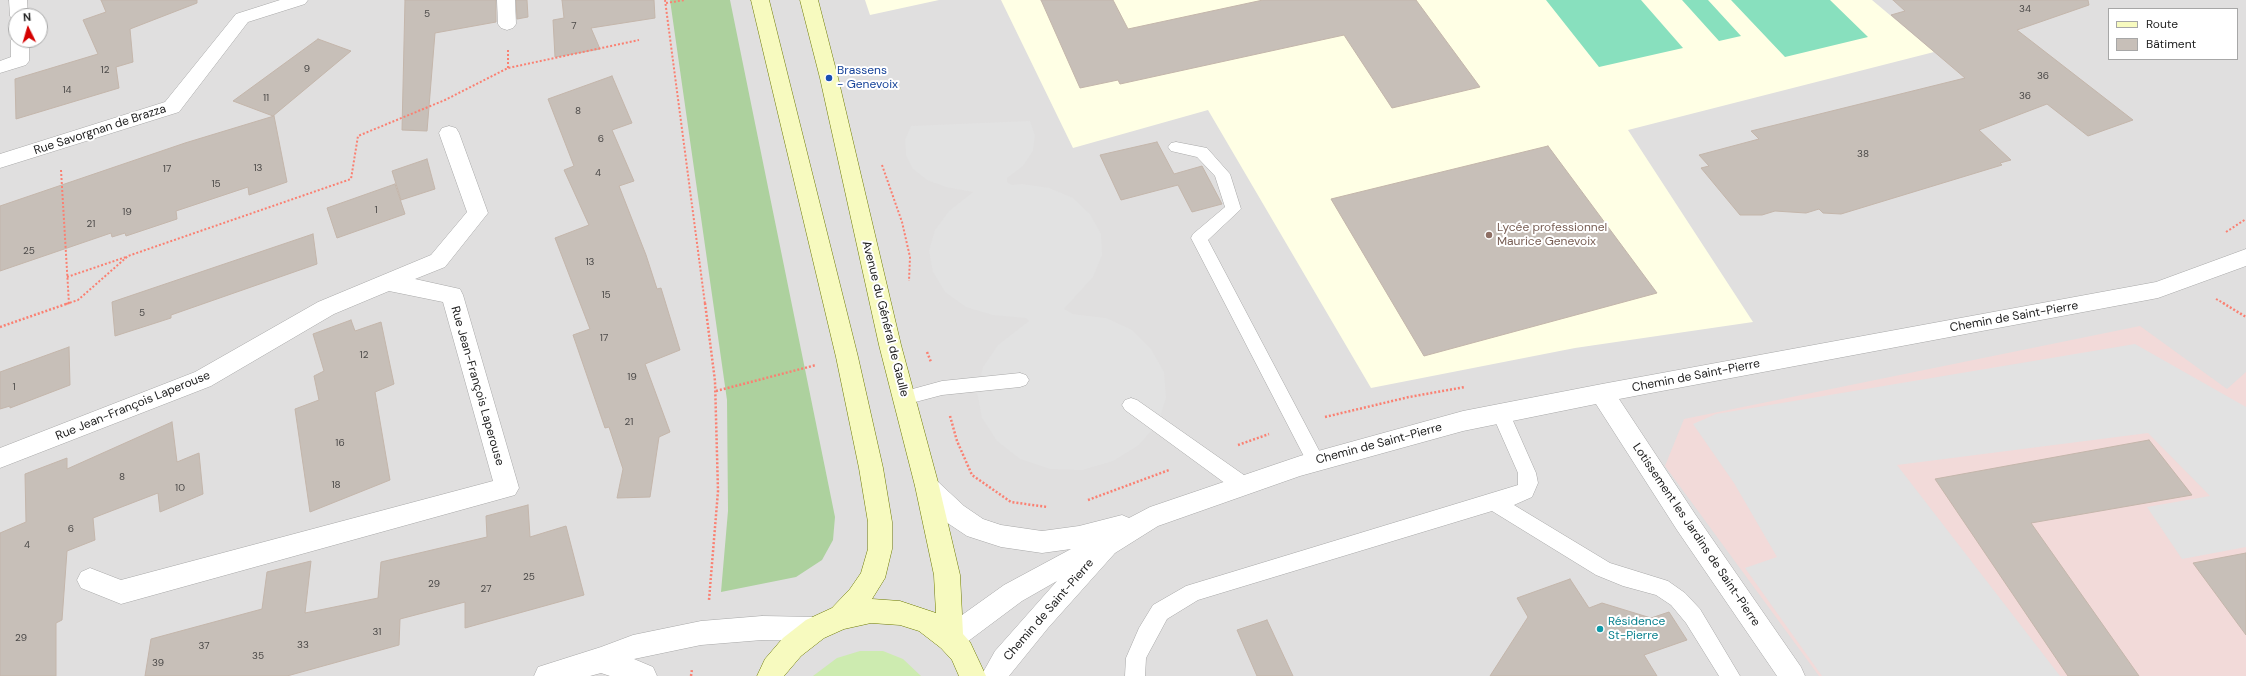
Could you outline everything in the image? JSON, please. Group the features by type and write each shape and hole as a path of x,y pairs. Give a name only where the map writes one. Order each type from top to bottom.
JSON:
{"street":[{"name":"Rue Savorgnan de Brazza","path":"0,162 172,107 242,18 299,0"},
{"path":"506,0 507,24"},
{"path":"760,0 847,357 871,468 880,522 880,549 872,578 859,598 841,617"},
{"name":"Avenue du Général de Gaulle","path":"809,0 829,78 890,345 927,486 947,575 950,639"},
{"path":"0,67 20,60 20,48"},
{"path":"386,282 438,261 478,213 449,133"},
{"name":"Chemin de Saint-Pierre","path":"927,486 955,514 976,528 1001,536 1042,542 1079,537 1150,518 1316,462 1463,421 1602,393 2158,290 2246,257"},
{"name":"Rue Jean-François Laperouse","path":"0,458 203,379 326,308 386,282 452,295 507,488 121,592 90,580"},
{"name":"Lotissement les Jardins de Saint-Pierre","path":"1602,393 1686,522 1792,676"},
{"name":"Chemin de Saint-Pierre","path":"950,639 1013,593 1051,571 1106,545 1150,518"},
{"name":"Chemin de Saint-Pierre","path":"994,676 1004,660 1106,545"},
{"path":"770,676 774,668 792,647 815,629 841,617 871,611 900,613 927,622 950,639 962,651 974,676"},
{"path":"547,676 594,667 633,647 701,633 762,628 815,629"},
{"path":"594,667 644,676"}],"lane":[{"path":"1176,147 1202,152 1222,174 1233,209 1199,238 1316,462"},
{"path":"904,398 942,388 1020,380"},
{"path":"1131,405 1244,486"},
{"path":"1135,676 1136,658 1146,635 1160,612 1193,592 1494,502 1519,496 1529,483 1527,473 1501,414"},
{"path":"1494,502 1603,569 1623,577 1661,587 1678,599 1693,616 1730,676"}],"path":[{"path":"685,0 665,2 716,391 718,491 708,606"},
{"path":"68,277 351,179 358,136 445,100 508,68 638,40"},
{"path":"60,142 69,304"},
{"path":"0,327 78,300 128,256"},
{"path":"926,349 933,368"},
{"path":"716,391 820,364"}],"shaded area":[{"path":"0,0 2246,0 2246,676 0,676"},
{"path":"865,0 939,0 870,15"},
{"name":"Lycée professionnel Maurice Genevoix","path":"1001,0 1872,0 1934,52 1628,130 1753,322 1575,348 1371,388 1208,110 1073,148"},
{"path":"1030,121 1035,136 1033,151 1023,166 1007,178 1007,182 1012,185 1022,184 1049,188 1073,198 1090,214 1101,234 1102,255 1093,277 1064,309 1073,314 1106,318 1132,330 1151,349 1164,372 1166,398 1158,423 1139,445 1113,461 1082,470 1050,469 1020,459 997,441 982,418 977,392 983,367 998,345 1029,321 1026,318 993,315 966,307 945,292 933,272 929,251 935,230 949,211 973,192 946,187 927,180 913,169 906,155 905,140 911,126"},
{"path":"2140,326 2227,389 2246,372 2246,676 1819,676 1665,466 1684,419"},
{"path":"2135,344 2246,407 2246,547 2182,559 2147,507 2210,496 2148,433 1897,465 2060,676 1822,676 1745,568 1777,557 1734,483 1693,424 1716,414"}],"green space":[{"path":"670,0 730,0 835,517 833,540 822,560 796,577 721,592 728,511 727,400"},
{"path":"1546,0 1641,0 1683,48 1599,67"},
{"path":"1682,0 1708,0 1741,36 1719,41"},
{"path":"1731,0 1830,0 1868,37 1785,57"},
{"path":"860,651 883,651 903,659 921,676 813,676 837,658"}],"building":[{"path":"101,0 197,0 197,3 130,29 133,62 116,67 119,88 16,119 15,79 98,54 83,20 106,12"},
{"path":"405,0 496,0 496,22 435,33 427,131 402,130"},
{"path":"516,0 527,0 528,17 517,19"},
{"path":"562,0 654,0 655,18 591,28 600,49 555,57 553,20 564,18"},
{"path":"1041,0 1113,0 1128,29 1263,0 1416,0 1480,87 1392,108 1344,35 1120,84 1118,80 1080,88"},
{"path":"1893,0 2088,0 2089,5 2017,30 2133,120 2088,136 2047,104 1979,130 2011,160 2000,163 2002,165 1841,214 1823,213 1819,209 1806,213 1775,211 1762,215 1740,215 1701,168 1709,166 1699,155 1759,139 1751,131 1965,78 1891,15 1905,11"},
{"path":"318,39 351,51 273,116 233,101"},
{"path":"612,76 632,123 612,130 634,181 619,186 646,255 657,289 661,288 680,350 645,364 670,432 659,437 650,497 617,498 623,469 609,427 605,428 573,335 590,329 555,238 589,225 564,170 574,166 548,99"},
{"path":"274,116 287,182 249,195 248,187 176,211 177,219 126,236 125,233 112,237 111,233 0,271 0,206 185,143"},
{"path":"1157,142 1174,174 1202,166 1222,204 1192,212 1178,185 1121,200 1100,155"},
{"path":"1548,146 1657,293 1424,356 1331,199"},
{"path":"427,159 435,189 401,200 392,171"},
{"path":"395,184 405,214 337,238 327,208"},
{"path":"313,234 317,264 171,315 171,318 115,336 112,302"},
{"path":"351,320 355,331 381,322 394,384 375,392 390,480 310,512 295,409 319,400 314,376 324,371 313,334"},
{"path":"69,347 70,385 10,408 10,406 0,409 0,372"},
{"path":"172,422 177,462 199,453 203,494 160,512 158,493 93,518 95,540 67,551 62,620 56,623 56,676 0,676 0,533 26,522 25,474 67,458 67,469"},
{"path":"2149,440 2192,495 2031,523 2139,676 2068,676 1935,479"},
{"path":"528,505 530,537 566,526 584,595 465,628 465,602 400,619 399,645 287,676 145,676 151,639 262,609 267,572 311,561 305,613 378,598 381,562 487,537 486,516"},
{"path":"2246,553 2246,635 2193,563"},
{"name":"Résidence St-Pierre","path":"1570,579 1589,608 1602,603 1651,618 1669,612 1687,640 1644,655 1657,676 1490,676 1528,617 1517,598"},
{"path":"1267,620 1293,676 1257,676 1237,630"}],"place":[{"name":"Brassens - Genevoix","path":"829,78"},
{"name":"Lycée professionnel Maurice Genevoix","path":"1489,235"},
{"name":"Résidence St-Pierre","path":"1600,629"}]}
